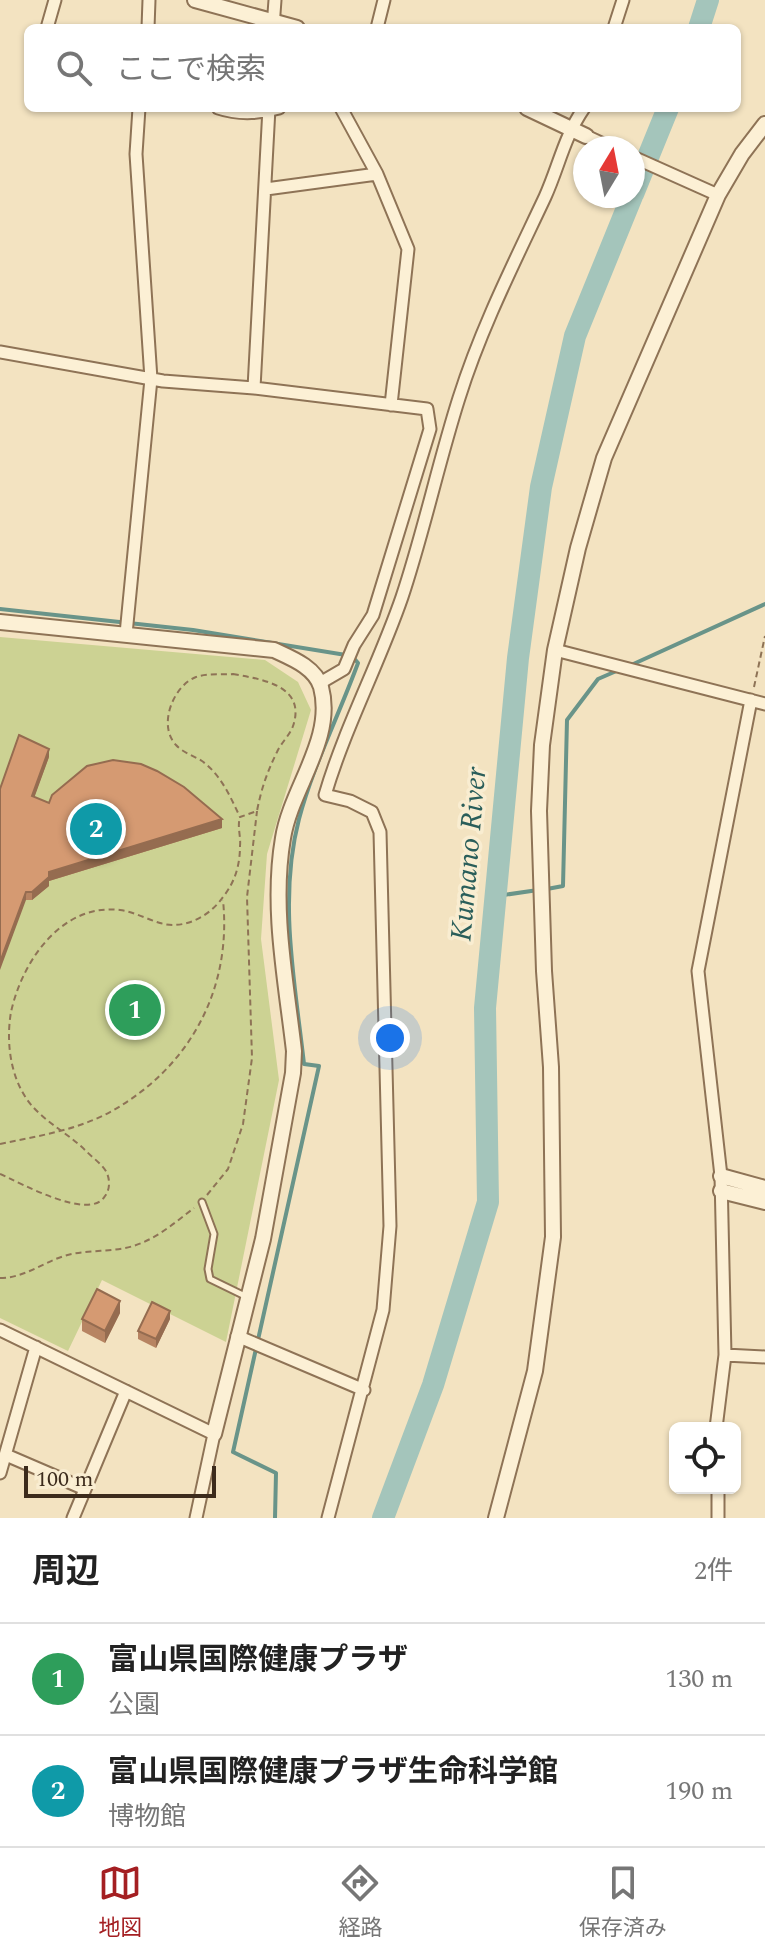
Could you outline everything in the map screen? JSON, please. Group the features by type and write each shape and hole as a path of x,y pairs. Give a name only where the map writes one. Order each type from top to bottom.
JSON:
{"street":[{"path":"48,24 55,0"},
{"path":"148,24 149,0"},
{"path":"195,0 270,24"},
{"path":"273,24 275,0"},
{"path":"378,24 384,0"},
{"path":"615,24 623,0"},
{"path":"126,634 151,379 136,154 139,112"},
{"path":"254,388 272,112"},
{"path":"346,112 377,174 408,249 391,405"},
{"path":"535,112 586,136"},
{"path":"328,1518 383,1310 390,1226 380,832 372,812 350,801 325,795 402,595 459,396 500,293 547,192 570,129 581,112"},
{"path":"496,1518 535,1371 553,1237 551,1067 544,971 539,811 542,745 555,650 578,548 604,458 718,195 742,154 765,124"},
{"path":"645,162 718,195"},
{"path":"266,189 377,174"},
{"path":"0,352 151,379 427,409 430,429 373,615 354,645 344,669 320,683"},
{"path":"0,622 274,650 302,663 320,683 324,703 322,728 283,836 278,899 294,1063 263,1239 237,1336 196,1518"},
{"path":"555,650 765,704"},
{"path":"717,1422 725,1355 721,1184 698,971 751,700"},
{"path":"721,1184 765,1188"},
{"path":"721,1184 765,1202"},
{"path":"0,1330 214,1434"},
{"path":"237,1336 364,1390"},
{"path":"0,1473 36,1347"},
{"path":"725,1355 765,1357"},
{"path":"73,1518 126,1391"},
{"path":"6,1455 85,1489"},
{"path":"718,1494 718,1518"}],"lane":[{"path":"202,1202 214,1234 208,1269 210,1279 248,1297"}],"path":[{"path":"751,700 765,636"},
{"path":"0,1174 79,1206 95,1206 104,1199 110,1185 106,1171 38,1112 22,1093 10,1060 10,1020 16,992 27,966 46,940 69,921 94,912 118,910 162,923 182,925 201,918 223,898 238,871 241,843 237,826 240,817 226,785 205,763 175,744 169,732 169,716 174,697 184,683 199,675 233,674 268,680 287,691 294,705 294,725 278,749 262,786 257,811 247,897 252,1058 243,1124 228,1169 202,1202 157,1237 128,1248 64,1256 36,1270 0,1278"},
{"path":"240,817 257,811"},
{"path":"0,1144 62,1130 112,1111 142,1091 172,1064 207,1010 219,979 225,945 223,898"}],"green space":[{"path":"0,637 265,660 298,682 311,710 267,854 261,939 279,1080 226,1342 102,1280 68,1351 0,1318"}],"building":[{"path":"19,735 49,749 32,796 49,803 52,795 87,766 113,760 141,764 157,771 184,787 222,819 49,872 49,877 32,892 26,892 0,962 0,789"},
{"path":"97,1289 120,1301 105,1331 82,1319"},
{"path":"152,1302 170,1311 156,1339 138,1331"}],"waterway":[{"name":"Kumano River","path":"700,24 708,0"},
{"name":"Kumano River","path":"645,165 666,112"},
{"name":"Kumano River","path":"383,1518 433,1385 488,1202 485,1008 518,658 541,487 575,336 627,208"},
{"path":"629,666 765,604"},
{"path":"0,609 193,630 352,656 358,663 311,780 293,849 289,910 296,1003 304,1064 319,1066 233,1452 276,1473 275,1518"},
{"path":"547,889 563,886 567,720 598,679 621,669"},
{"path":"497,896 538,890"}],"place":[{"name":"富山県国際健康プラザ生命科学館","path":"96,829"},
{"name":"富山県国際健康プラザ","path":"135,1010"}]}
